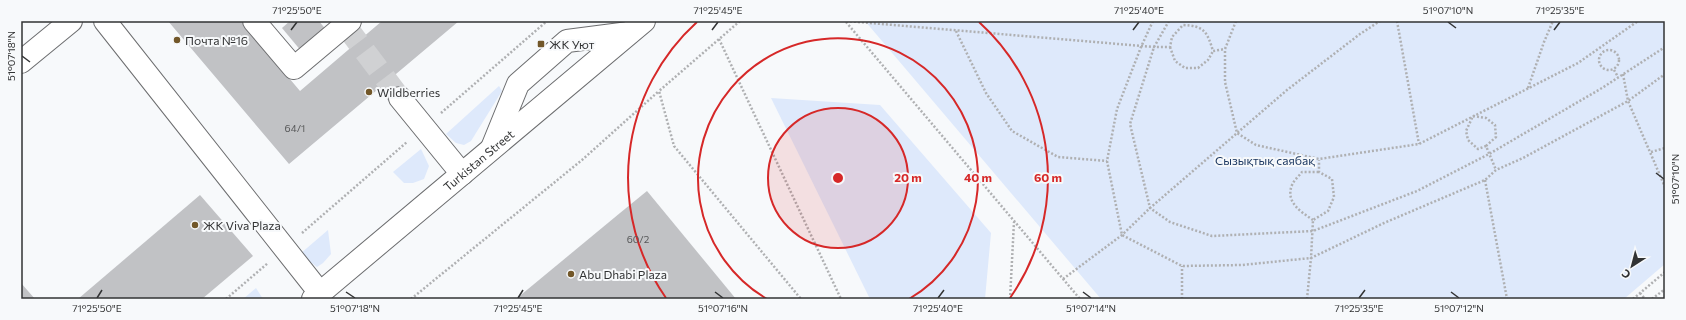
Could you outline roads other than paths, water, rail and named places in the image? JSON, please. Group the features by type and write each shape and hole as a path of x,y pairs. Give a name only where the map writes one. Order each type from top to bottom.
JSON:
{"main road":[{"path":"21,62 71,21"},
{"path":"105,21 285,248 317,296"},
{"path":"254,21 294,68 350,21"},
{"path":"492,148 518,84 567,41 637,27"},
{"name":"Turkistan Street","path":"317,296 637,27"},
{"path":"400,98 462,174"}],"tunnel":[{"path":"345,25 400,98"}],"place":[{"name":"Почта №16","path":"177,40"},
{"name":"ЖК Уют","path":"541,44"},
{"name":"Wildberries","path":"369,92"},
{"name":"ЖК Viva Plaza","path":"195,225"},
{"name":"Abu Dhabi Plaza","path":"571,274"}],"park label":[{"name":"Сызықтық саябақ","path":"1265,160"}]}
